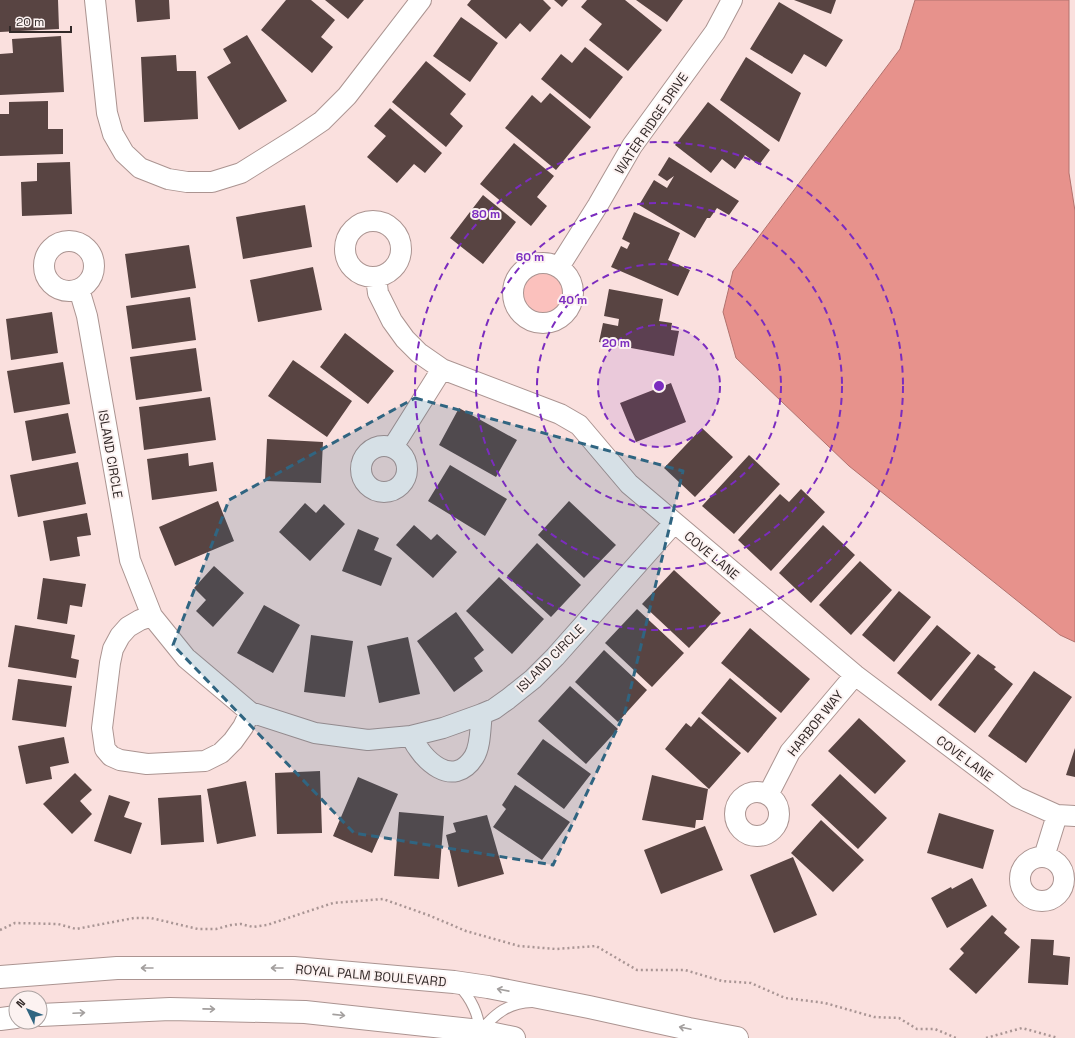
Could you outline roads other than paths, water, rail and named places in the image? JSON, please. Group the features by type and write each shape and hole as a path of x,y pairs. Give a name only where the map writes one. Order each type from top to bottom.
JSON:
{"main road":[{"name":"ROYAL PALM BOULEVARD","path":"0,977 117,968 294,968 454,982 556,1000 737,1038"},
{"path":"48,1015 170,1009 305,1012 514,1038"}],"street":[{"path":"95,0 107,113 113,134 124,153 140,168 168,180 187,182 212,182 241,173 322,121 347,96 421,0"},
{"name":"WATER RIDGE DRIVE","path":"559,267 632,146 715,32 732,0"},
{"name":"COVE LANE","path":"376,278 378,293 392,321 405,339 419,353 442,369 560,414 579,425 629,484 855,675 1017,797 1066,816"},
{"name":"ISLAND CIRCLE","path":"79,289 87,316 130,560 152,616 186,658 250,712 315,733 368,740 411,736 443,728 494,709 533,679 674,523"},
{"path":"393,447 442,369"},
{"path":"152,616 140,620 128,627 120,636 113,649 102,728 105,749 112,756 120,760 147,764 205,761 221,753 233,741 243,727 250,712"},
{"name":"HARBOR WAY","path":"768,795 790,752 855,675"},
{"path":"411,736 416,747 436,767 447,772 458,771 474,758 478,750 482,714"},
{"path":"1044,857 1066,816"}],"lane":[{"path":"454,982 467,995 476,1011 479,1034"},
{"path":"479,1034 493,1017 507,1007 526,1002 556,1000"}]}
